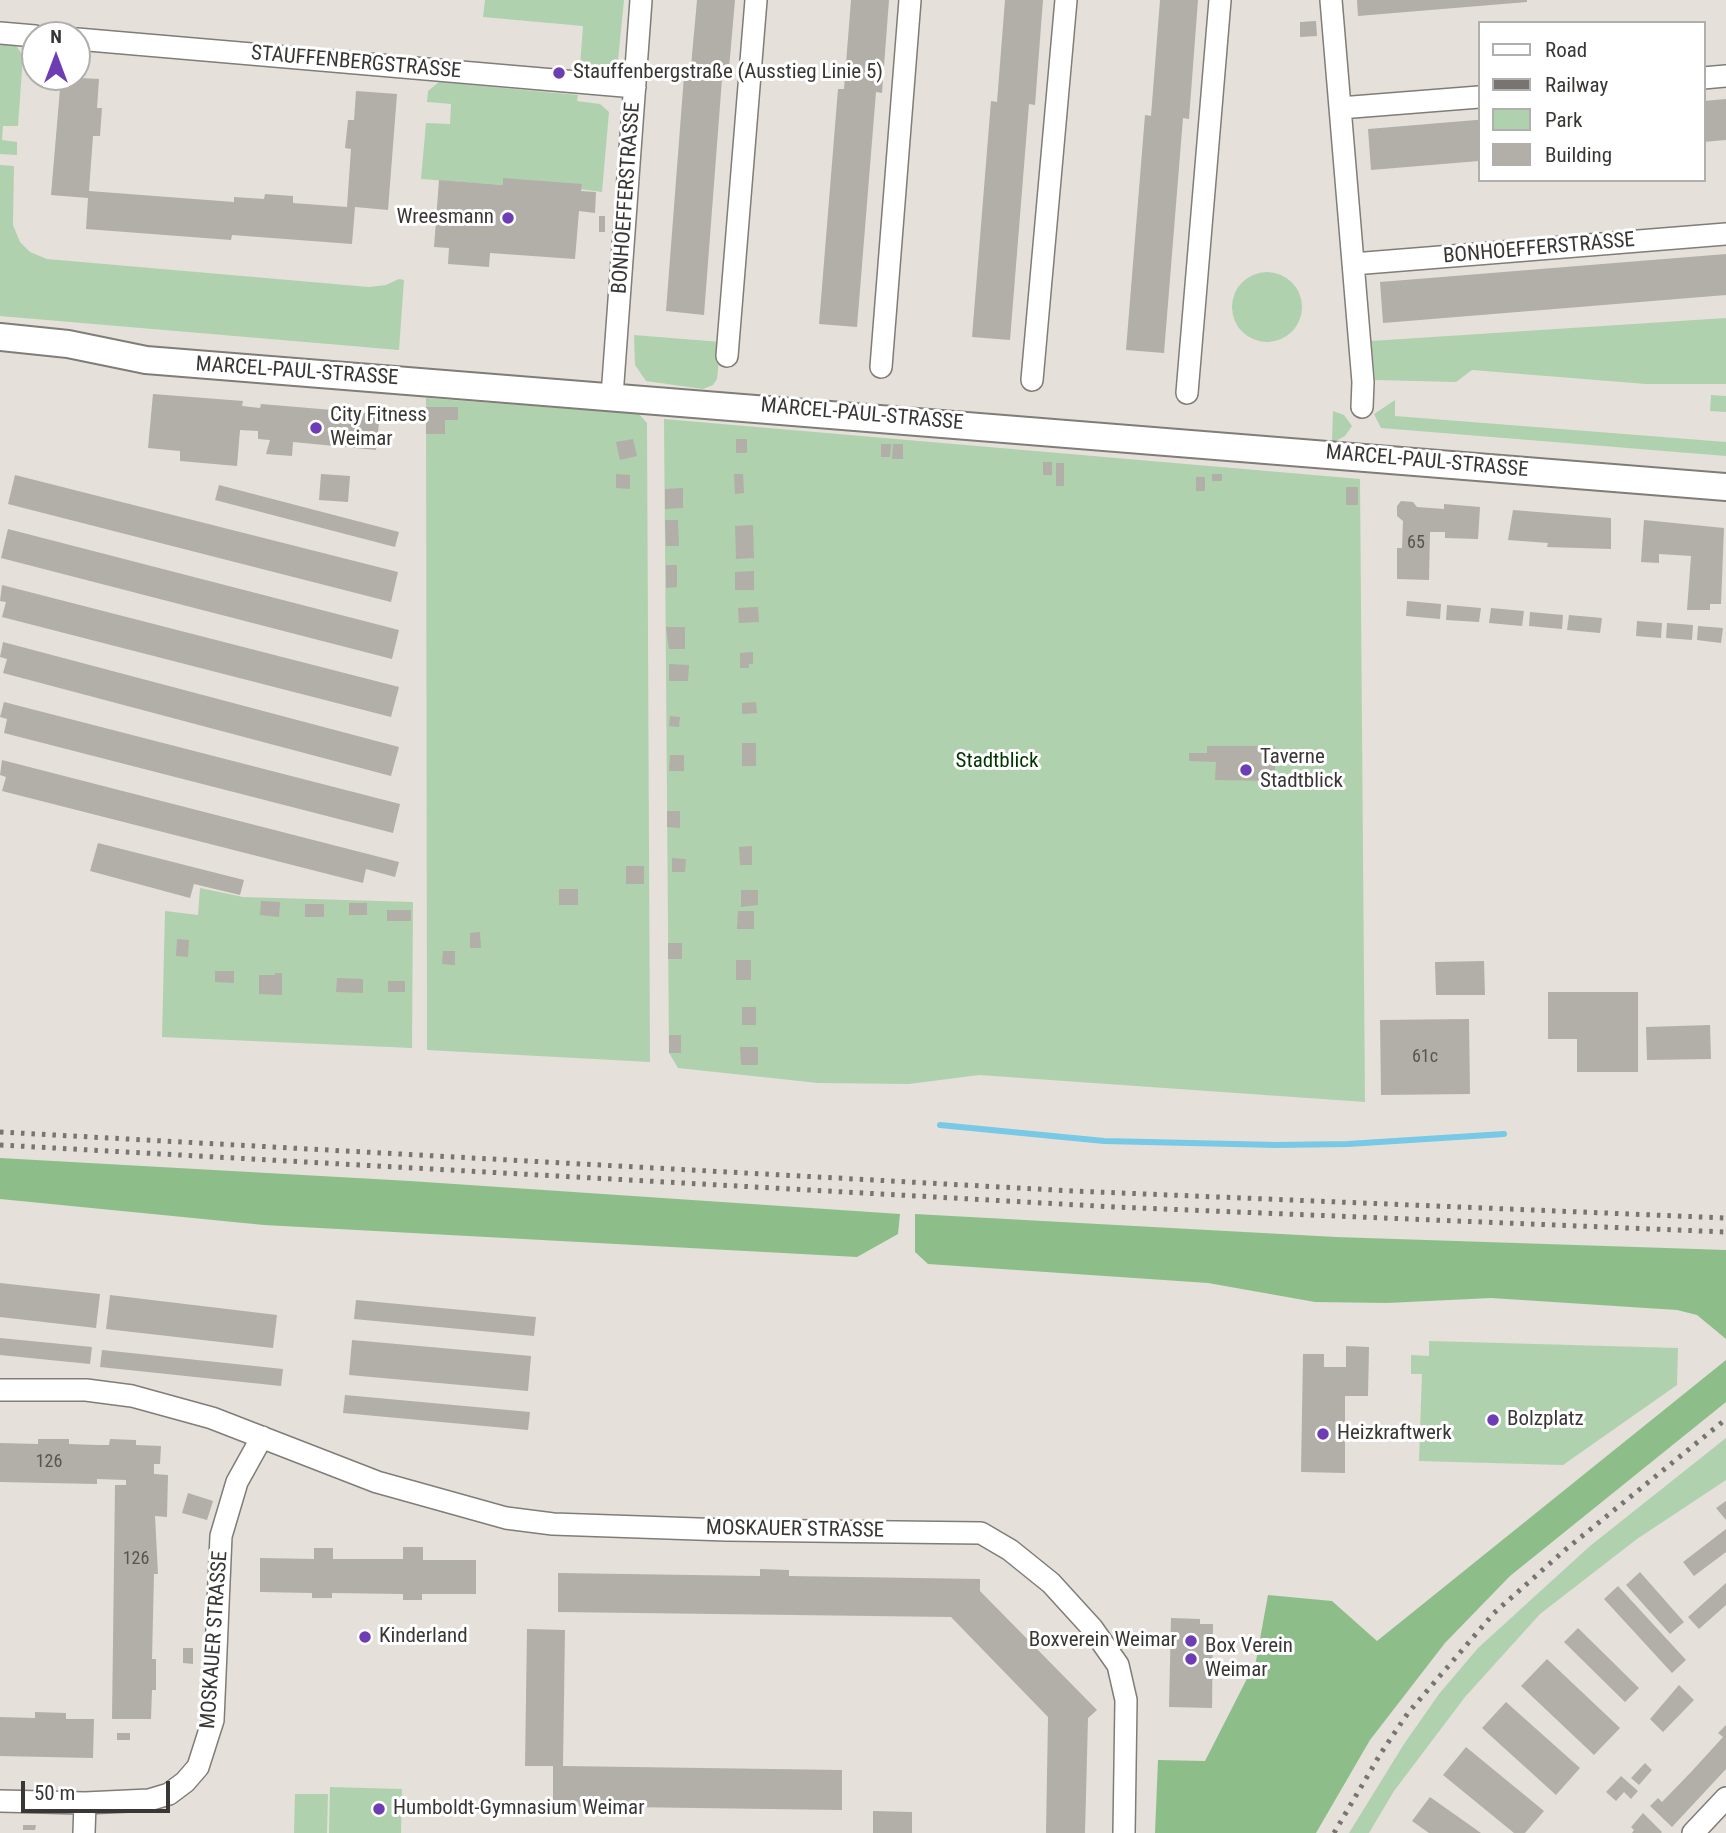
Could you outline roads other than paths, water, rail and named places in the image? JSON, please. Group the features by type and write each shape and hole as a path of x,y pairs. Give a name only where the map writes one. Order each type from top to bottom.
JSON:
{"street":[{"name":"BONHOEFFERSTRASSE","path":"612,396 641,0"},
{"path":"727,356 756,0"},
{"path":"881,367 910,0"},
{"path":"1032,380 1066,0"},
{"path":"1187,393 1220,0"},
{"path":"1331,0 1362,407"},
{"path":"0,33 21,35"},
{"name":"STAUFFENBERGSTRASSE","path":"91,40 635,87"},
{"path":"1705,78 1726,76"},
{"path":"1340,108 1478,97"},
{"name":"BONHOEFFERSTRASSE","path":"1353,264 1726,234"},
{"name":"MARCEL-PAUL-STRASSE","path":"0,337 68,344 146,360 1726,487"},
{"name":"MOSKAUER STRASSE","path":"0,1390 86,1390 132,1396 212,1418 377,1482 506,1518 553,1524 981,1533 1010,1550 1051,1583 1092,1628 1118,1665 1126,1700 1124,1833"},
{"name":"MOSKAUER STRASSE","path":"0,1801 85,1803 149,1800 169,1794 186,1783 198,1767 213,1720 222,1536 237,1482 262,1437"},
{"path":"1693,1833 1726,1798"},
{"path":"84,1833 85,1803"}],"waterway":[{"path":"940,1125 1104,1141 1277,1145 1348,1144 1504,1134"}],"railway":[{"path":"0,1132 1073,1191 1726,1218"},
{"path":"0,1145 1115,1207 1726,1232"},
{"path":"1334,1833 1408,1713 1494,1613 1565,1550 1726,1419"}],"place":[{"name":"Stauffenbergstraße (Ausstieg Linie 5)","path":"559,73"},
{"name":"Wreesmann","path":"508,218"},
{"name":"City Fitness Weimar","path":"316,428"},
{"name":"Taverne Stadtblick","path":"1246,770"},
{"name":"Bolzplatz","path":"1493,1420"},
{"name":"Heizkraftwerk","path":"1323,1434"},
{"name":"Kinderland","path":"365,1637"},
{"name":"Boxverein Weimar","path":"1191,1641"},
{"name":"Box Verein Weimar","path":"1191,1659"},
{"name":"Humboldt-Gymnasium Weimar","path":"379,1809"}],"park label":[{"name":"Stadtblick","path":"997,762"}]}
